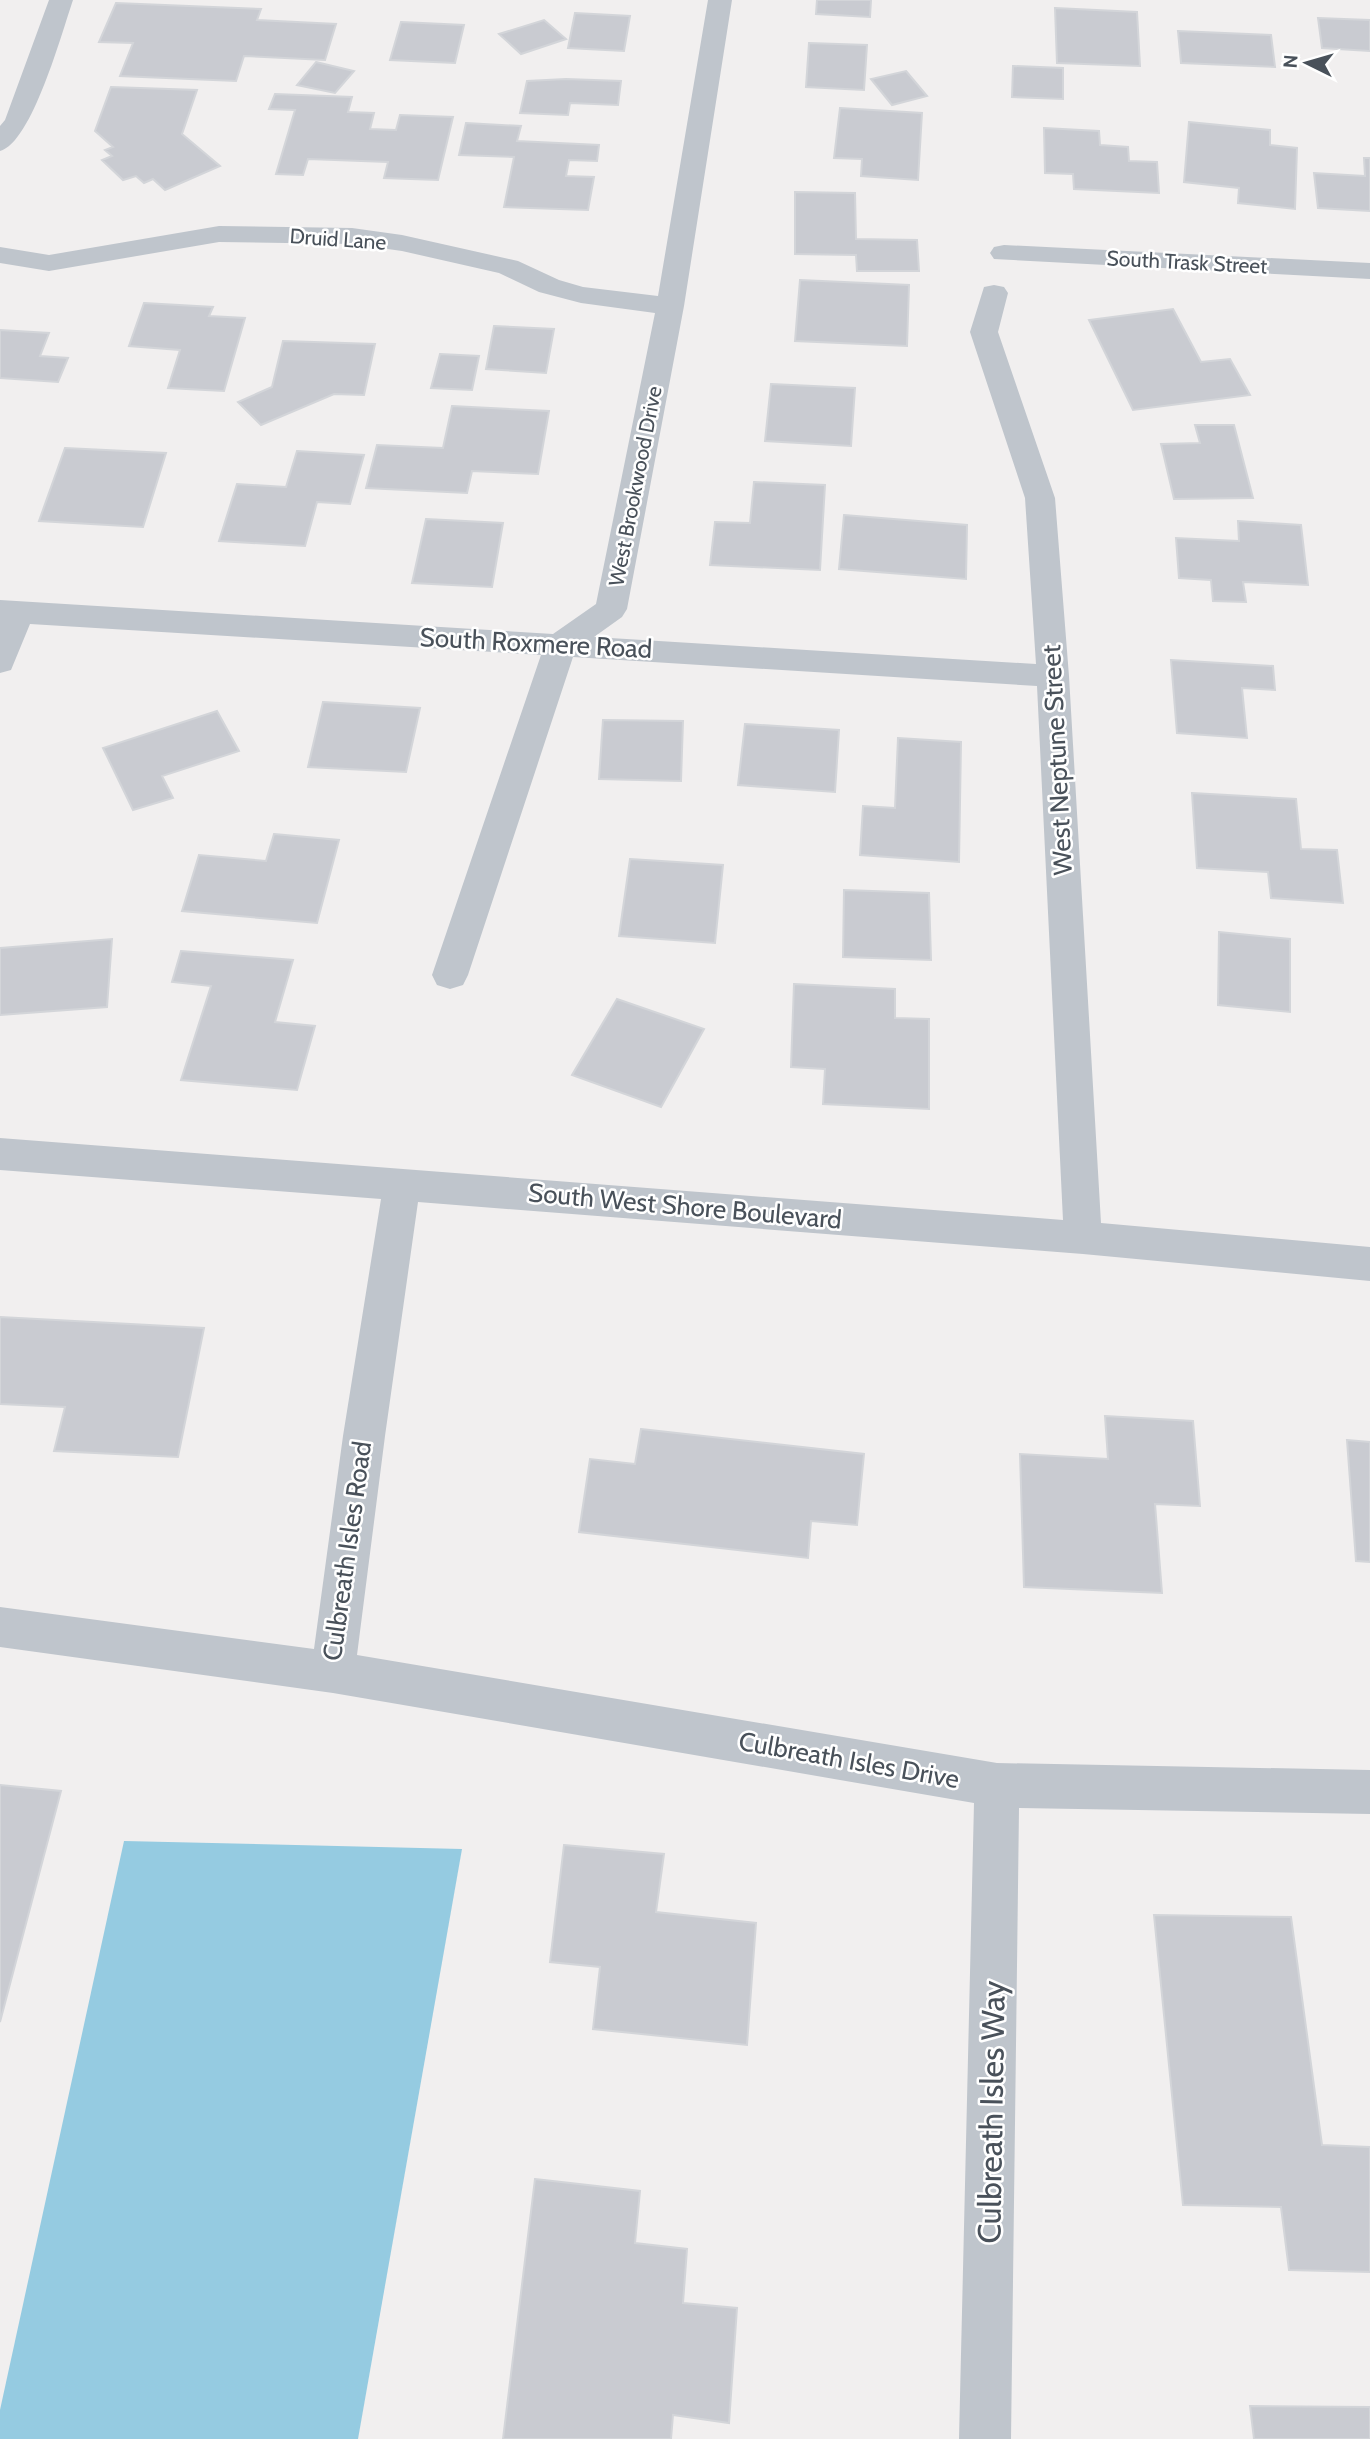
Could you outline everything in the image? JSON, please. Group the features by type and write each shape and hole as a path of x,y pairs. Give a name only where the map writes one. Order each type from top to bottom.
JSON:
{"street":[{"path":"0,143 17,121 61,0"},
{"name":"West Brookwood Drive","path":"561,644 611,609 670,306 720,0"},
{"name":"Druid Lane","path":"0,255 50,263 219,234 352,236 402,243 508,267 549,286 581,295 670,306"},
{"name":"South Trask Street","path":"1004,253 1370,271"},
{"name":"West Neptune Street","path":"994,293 984,332 1040,498 1053,676 1083,1238"},
{"name":"South Roxmere Road","path":"0,662 9,611 1053,676"},
{"path":"450,975 561,644"},
{"name":"South West Shore Boulevard","path":"0,1154 1083,1238 1370,1264"},
{"name":"Culbreath Isles Road","path":"0,1627 333,1672 364,1436 402,1184"},
{"name":"Culbreath Isles Drive","path":"333,1672 997,1785 1370,1792"},
{"name":"Culbreath Isles Way","path":"985,2439 997,1785"}],"water":[{"path":"124,1841 462,1849 358,2439 0,2439 0,2410"}],"building":[{"path":"817,0 871,0 870,17 816,14"},
{"path":"116,3 261,9 257,20 336,24 325,60 244,56 236,81 120,76 133,43 99,42"},
{"path":"1055,8 1137,12 1140,66 1057,63"},
{"path":"575,13 630,16 624,51 568,48"},
{"path":"1318,18 1370,20 1370,51 1322,48"},
{"path":"544,20 566,39 521,54 499,34"},
{"path":"401,22 464,25 455,63 390,60"},
{"path":"1178,31 1271,35 1275,67 1181,63"},
{"path":"809,43 867,45 864,90 806,87"},
{"path":"316,62 354,71 335,93 297,85"},
{"path":"1013,66 1063,68 1063,99 1012,97"},
{"path":"906,71 927,96 892,105 871,79"},
{"path":"527,81 621,81 618,105 570,103 568,115 520,113"},
{"path":"111,87 197,90 182,134 220,166 165,190 153,179 144,183 136,176 123,180 102,160 112,156 105,150 113,147 95,131"},
{"path":"275,94 352,97 348,112 374,113 370,129 396,130 400,115 453,117 438,180 384,178 388,162 308,159 303,175 276,174 295,110 269,109"},
{"path":"840,108 922,113 918,180 861,176 862,159 834,158"},
{"path":"1189,122 1270,130 1270,145 1297,148 1295,209 1238,203 1239,188 1184,182"},
{"path":"466,123 521,126 517,141 599,145 597,161 569,160 566,176 594,177 588,210 504,207 514,157 459,155"},
{"path":"1044,128 1099,131 1100,145 1128,147 1129,161 1157,162 1159,193 1074,189 1073,174 1045,173"},
{"path":"1364,158 1370,158 1370,211 1318,208 1314,173 1365,176"},
{"path":"795,192 855,193 856,239 917,240 919,271 857,271 856,255 795,254"},
{"path":"800,280 909,285 907,346 795,341"},
{"path":"144,303 213,307 209,316 245,318 224,391 168,388 180,350 129,346"},
{"path":"1173,309 1201,362 1230,359 1250,395 1133,410 1089,320"},
{"path":"494,326 554,329 546,373 486,369"},
{"path":"0,330 49,333 40,356 68,358 58,382 0,378"},
{"path":"283,341 375,344 364,395 334,394 261,425 238,402 272,387"},
{"path":"440,354 479,356 472,390 431,388"},
{"path":"771,384 855,388 851,446 765,441"},
{"path":"452,406 549,411 538,474 472,471 467,493 366,488 377,445 443,448"},
{"path":"1195,425 1234,425 1253,498 1174,499 1161,444 1200,443"},
{"path":"65,448 166,453 143,527 39,521"},
{"path":"297,451 364,455 350,504 317,502 305,546 219,541 237,484 286,487"},
{"path":"754,482 825,485 820,570 710,565 715,522 750,523"},
{"path":"844,515 967,525 966,579 839,569"},
{"path":"426,519 503,523 492,587 412,583"},
{"path":"1238,521 1301,525 1308,585 1243,582 1246,602 1213,601 1211,580 1179,578 1176,538 1239,541"},
{"path":"1171,660 1273,666 1275,690 1242,688 1247,738 1177,733"},
{"path":"323,702 420,708 406,772 308,767"},
{"path":"217,711 239,751 162,776 173,798 133,810 103,748"},
{"path":"603,720 683,721 681,781 599,779"},
{"path":"745,724 839,730 835,792 738,785"},
{"path":"898,738 961,742 959,862 860,855 863,806 895,808"},
{"path":"1192,793 1296,799 1301,849 1337,850 1343,903 1271,898 1268,872 1197,868"},
{"path":"274,834 339,840 317,923 182,911 199,855 266,861"},
{"path":"630,859 723,865 715,943 619,936"},
{"path":"844,890 929,893 931,960 843,957"},
{"path":"1219,932 1290,939 1290,1012 1218,1005"},
{"path":"112,939 107,1007 0,1015 0,948"},
{"path":"181,951 293,960 275,1022 315,1026 297,1090 181,1080 211,986 172,982"},
{"path":"794,984 895,989 895,1018 929,1019 929,1109 823,1104 825,1069 791,1067"},
{"path":"617,999 704,1029 661,1107 572,1075"},
{"path":"0,1317 204,1328 178,1457 54,1451 65,1407 0,1404"},
{"path":"1105,1416 1193,1421 1200,1506 1155,1504 1162,1593 1024,1587 1020,1454 1108,1459"},
{"path":"641,1429 864,1454 857,1525 811,1521 808,1558 579,1532 590,1459 635,1464"},
{"path":"1347,1440 1370,1442 1370,1562 1356,1561"},
{"path":"0,1785 61,1791 0,2022"},
{"path":"564,1845 664,1854 656,1912 756,1923 747,2045 593,2029 600,1967 550,1962"},
{"path":"1154,1915 1291,1917 1322,2145 1370,2147 1370,2272 1289,2270 1281,2207 1183,2205"},
{"path":"535,2179 640,2191 635,2243 687,2249 683,2303 737,2308 729,2423 673,2415 671,2439 503,2439"},
{"path":"1250,2406 1370,2407 1370,2439 1254,2439"}]}
